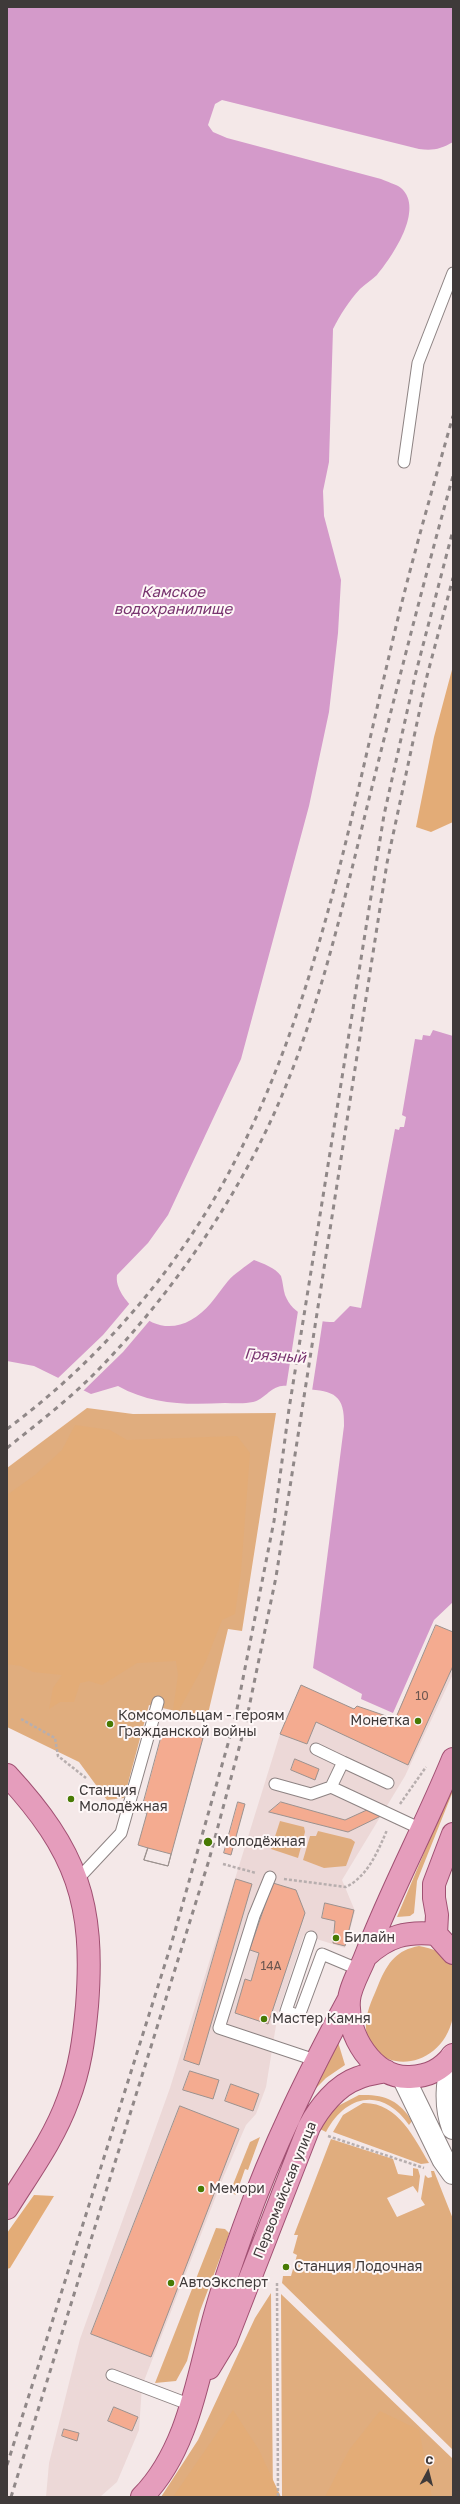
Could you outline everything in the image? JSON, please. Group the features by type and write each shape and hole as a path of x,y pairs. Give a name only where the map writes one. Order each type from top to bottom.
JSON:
{"main road":[{"path":"394,2074 372,2062 353,2032 349,2016 349,1999 380,1920 453,1759"},
{"path":"7,1775 49,1824 61,1844 77,1880 84,1910 90,1953 81,2059 65,2108 7,2208"},
{"path":"453,1834 434,1884 434,1898 437,1914 436,1934 453,1953"},
{"path":"363,1963 380,1943 397,1936 410,1933 436,1934"},
{"name":"Первомайская улица","path":"142,2497 162,2471 178,2441 195,2396 216,2311 244,2226 287,2117 315,2060 349,1999"},
{"name":"Первомайская улица","path":"195,2396 226,2340 316,2112 340,2088 358,2078 394,2074 432,2073 444,2067 452,2055"}],"street":[{"path":"452,2055 446,2094 449,2117 453,2128"},
{"path":"394,2074 443,2159 453,2173"}],"lane":[{"path":"404,462 418,363 453,273"},
{"path":"77,1880 121,1833 158,1702"},
{"path":"316,1749 388,1783"},
{"path":"331,1787 343,1762"},
{"path":"275,1784 311,1794 331,1787 421,1829"},
{"path":"270,1877 254,1916 219,2028 315,2060"},
{"path":"311,1937 286,2011 299,2016 322,1954"},
{"path":"307,1949 322,1954 363,1963"},
{"path":"112,2375 195,2396"}],"path":[{"path":"21,1719 55,1738 58,1756 86,1778"},
{"path":"223,1864 270,1877 346,1887 355,1882 374,1858 400,1804 429,1763"},
{"path":"328,2136 424,2168 428,2166"},
{"path":"277,2283 278,2497"}],"shaded area":[{"path":"453,666 453,822 431,832 416,827 434,737"},
{"path":"87,1408 133,1414 276,1413 242,1631 228,1629 207,1718 149,1705 124,1798 107,1800 79,1762 7,1727 7,1468"},
{"path":"75,1425 110,1430 127,1440 237,1436 250,1453 241,1571 235,1614 222,1620 206,1661 179,1710 173,1710 178,1675 176,1661 137,1663 102,1685 89,1681 80,1683 74,1702 60,1702 49,1709 53,1688 62,1675 33,1672 21,1666 7,1664 7,1495 35,1475 62,1450"},
{"path":"436,1625 453,1632 453,1674 405,1776 342,1880 355,1911 345,1948 304,1935 278,2013 266,2087 256,2114 246,2125 223,2178 142,2386 139,2430 117,2482 100,2497 46,2497 49,2463 80,2339 170,2088 280,1734 301,1685 354,1709 357,1706 395,1719"},
{"path":"453,1784 453,1791 417,1881 414,1913 410,1916 397,1917"},
{"path":"280,1821 304,1827 305,1832 298,1858 271,1849"},
{"path":"318,1831 351,1839 355,1842 346,1866 324,1868 303,1860 310,1836 316,1836"},
{"path":"419,1946 429,1948 443,1954 453,1965 454,2011 445,2037 434,2051 419,2059 404,2062 389,2059 376,2052 368,2040 366,2023 371,2002 390,1963 399,1954"},
{"path":"338,2042 345,2065 326,2078 313,2091"},
{"path":"359,2095 383,2097 390,2100 402,2108 412,2121 409,2125 399,2113 388,2105 377,2100 365,2100 354,2103 344,2110 334,2119 326,2132 320,2129 336,2107"},
{"path":"363,2103 375,2104 386,2108 404,2123 429,2163 421,2164 333,2132 343,2115"},
{"path":"260,2137 248,2170 245,2169 236,2195 230,2192 250,2142"},
{"path":"331,2139 393,2159 398,2174 413,2176 413,2168 418,2169 420,2176 418,2193 413,2186 387,2198 397,2217 425,2205 421,2199 425,2175 428,2178 432,2177 431,2171 434,2171 453,2219 453,2450 282,2283 283,2276 291,2276 297,2255 293,2253 298,2235 294,2235"},
{"path":"34,2195 54,2196 10,2268 7,2269 7,2233"},
{"path":"216,2228 225,2229 229,2233 200,2311 187,2361 176,2381 155,2383"},
{"path":"271,2293 273,2497 161,2497 198,2440 255,2318"},
{"path":"281,2294 453,2459 453,2497 282,2497"},
{"path":"233,2410 259,2450 281,2497 173,2497"},
{"path":"380,2411 419,2430 432,2497 325,2497 349,2450"}],"water":[{"name":"Камское водохранилище","path":"7,7 453,7 453,142 441,148 433,150 419,149 222,100 215,104 208,125 213,132 227,138 381,179 394,184 401,188 407,197 409,208 408,220 398,245 377,275 360,289 352,298 333,329 329,462 323,491 324,516 341,580 338,633 329,712 309,806 241,1059 168,1215 148,1243 117,1275 119,1289 132,1307 145,1319 155,1324 165,1326 175,1326 194,1319 211,1303 231,1278 254,1260 269,1266 279,1273 285,1295 293,1308 311,1319 334,1322 350,1306 361,1308 395,1129 399,1130 400,1127 404,1127 406,1117 402,1115 415,1039 422,1040 423,1035 430,1036 433,1030 453,1036 453,1602 434,1620 393,1713 361,1699 362,1694 313,1668 344,1426 342,1407 340,1401 336,1397 331,1393 324,1391 291,1386 278,1387 257,1401 250,1403 183,1404 144,1397 118,1386 91,1394 34,1366 7,1361"}],"pier":[{"path":"130,1303 151,1319 123,1352 82,1392 57,1379 103,1335"},
{"path":"298,1311 323,1319 312,1391 286,1388"}],"building":[{"path":"436,1625 453,1632 453,1666 408,1765 316,1722 307,1744 280,1734 301,1685 354,1709 357,1706 395,1719"},
{"path":"164,1727 203,1738 168,1866 144,1860 148,1848 138,1845 147,1813 141,1812"},
{"path":"295,1759 319,1769 315,1780 291,1770"},
{"path":"238,1802 245,1804 231,1855 224,1853"},
{"path":"281,1802 345,1820 369,1809 383,1815 348,1832 269,1812"},
{"path":"148,1848 171,1854 168,1866 144,1860"},
{"path":"236,1879 252,1884 199,2065 184,2060"},
{"path":"273,1883 296,1890 305,1913 268,2024 235,2013 245,1979 251,1981 259,1953 250,1950"},
{"path":"325,1903 354,1910 345,1946 333,1943 335,1921 322,1918"},
{"path":"190,2071 219,2080 213,2099 183,2090"},
{"path":"231,2084 259,2094 253,2111 225,2101"},
{"path":"180,2106 239,2129 151,2357 91,2334"},
{"path":"114,2407 138,2417 132,2431 108,2421"},
{"path":"64,2429 79,2433 77,2441 62,2436"}],"railway":[{"path":"7,1429 71,1376 130,1315 157,1283 205,1214 226,1178 257,1116 283,1052 325,921 343,854 404,593 453,416"},
{"path":"7,1448 88,1380 122,1344 165,1293 205,1238 223,1209 256,1151 275,1111 308,1027 321,984 345,898 408,643 453,476"},
{"path":"7,2465 171,1945 235,1719 274,1521 289,1409 384,815 415,676 453,530"},
{"path":"11,2497 209,1860 246,1722 276,1577 387,863 427,676 453,578"}],"place":[{"name":"Монетка","path":"418,1721"},
{"name":"Комсомольцам - героям Гражданской войны","path":"110,1724"},
{"name":"Станция Молодёжная","path":"71,1799"},
{"name":"Молодёжная","path":"208,1842"},
{"name":"Билайн","path":"336,1938"},
{"name":"Мастер Камня","path":"264,2019"},
{"name":"Мемори","path":"201,2189"},
{"name":"Станция Лодочная","path":"286,2267"},
{"name":"АвтоЭксперт","path":"171,2283"}],"water label":[{"name":"Грязный","path":"275,1356"}]}
